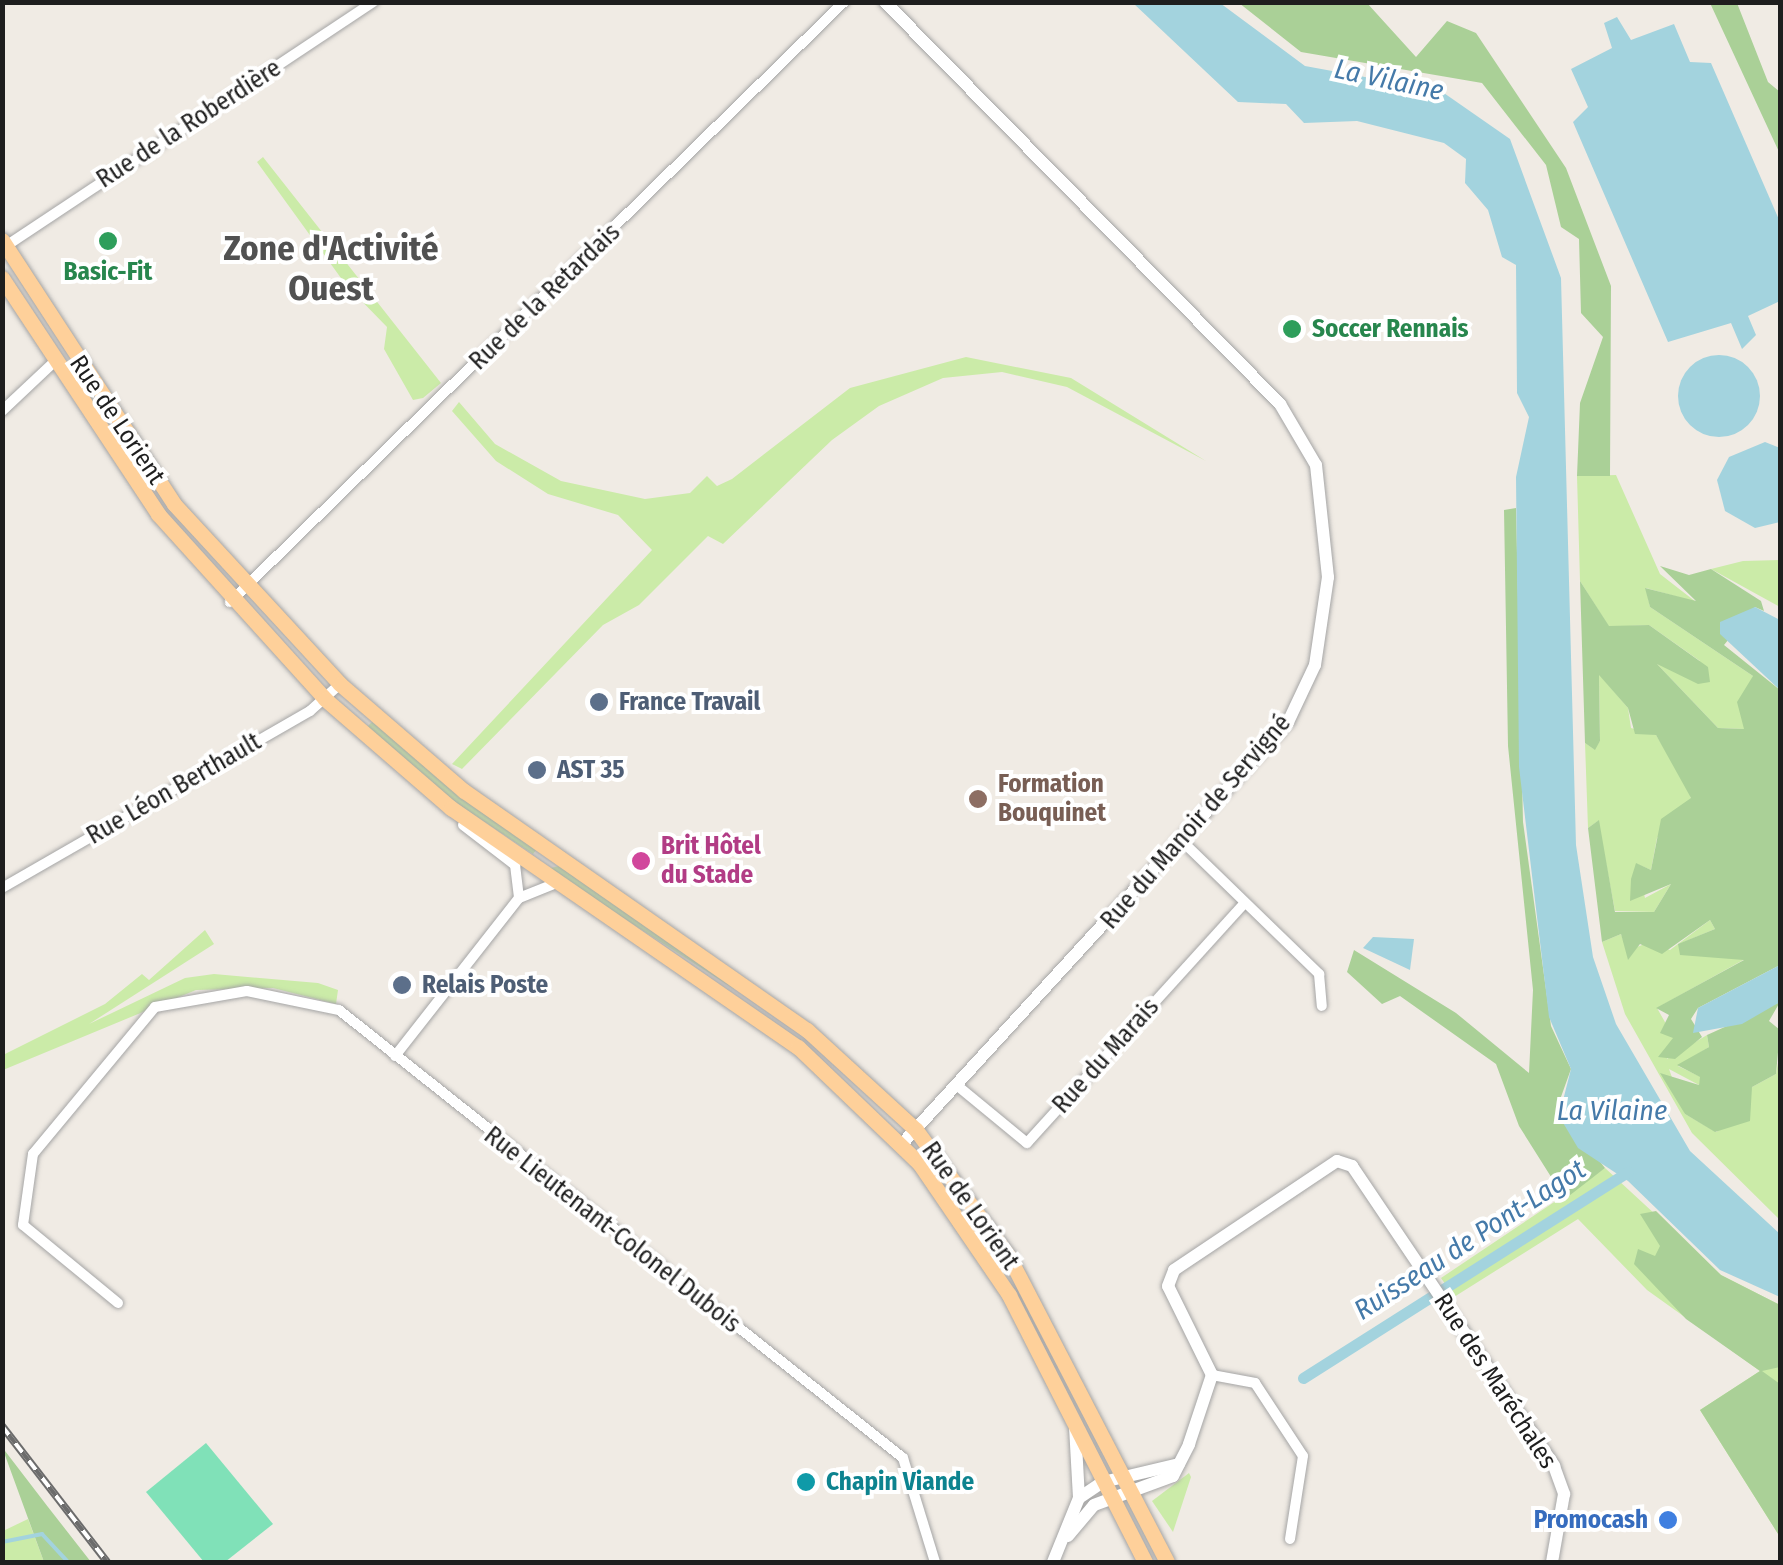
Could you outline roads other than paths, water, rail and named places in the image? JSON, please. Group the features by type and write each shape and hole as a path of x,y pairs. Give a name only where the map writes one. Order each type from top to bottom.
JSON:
{"main road":[{"name":"Rue de Lorient","path":"4,243 130,444 245,589 340,684 561,861 748,988 837,1054 916,1130 1025,1287 1167,1562"},
{"name":"Rue de Lorient","path":"2,278 128,475 230,602 326,699 451,808 538,871 735,1000 902,1144 1009,1296 1145,1562"},
{"path":"1009,1296 1025,1287"}],"street":[{"name":"Rue de la Roberdière","path":"4,243 373,2"},
{"name":"Rue de la Retardais","path":"245,589 844,2"},
{"name":"Rue du Manoir de Servigné","path":"885,2 1280,404 1316,465 1328,577 1315,665 1288,722 959,1087 902,1144"},
{"path":"2,411 54,362"},
{"path":"230,602 245,589"},
{"name":"Rue Léon Berthault","path":"2,888 326,699 340,684"},
{"name":"Rue de Lorient","path":"451,808 515,865 519,898"},
{"path":"1183,842 1318,974 1322,1006"},
{"path":"538,871 561,861"},
{"path":"395,1056 519,898 556,883"},
{"name":"Rue du Marais","path":"959,1087 1026,1144 1244,904"},
{"path":"735,1000 748,988"},
{"name":"Rue Lieutenant-Colonel Dubois","path":"118,1303 23,1225 33,1154 128,1030 182,998 248,991 343,1012 903,1458 936,1562"},
{"name":"Rue des Maréchales","path":"1212,1375 1170,1278 1326,1164 1352,1166 1554,1466 1564,1494 1552,1562"},
{"path":"1080,1498 1126,1484 1164,1481 1180,1464 1212,1375 1255,1383 1303,1456 1290,1539"},
{"path":"1068,1536 1080,1498 1075,1425"},
{"path":"1053,1562 1068,1536 1107,1490"}],"water":[{"name":"La Vilaine","path":"1133,3 1220,3 1305,66 1441,91 1510,139 1561,278 1576,845 1593,957 1616,1024 1690,1151 1780,1234 1780,1297 1720,1270 1628,1181 1578,1148 1559,1116 1571,1069 1549,1017 1519,767 1516,477 1529,417 1517,393 1516,265 1502,257 1488,210 1465,183 1466,159 1444,143 1357,121 1304,123 1286,104 1238,102"},
{"path":"1617,17 1631,40 1674,24 1690,62 1711,63 1780,222 1780,301 1748,316 1756,335 1742,349 1731,323 1668,342 1573,122 1588,107 1571,69 1612,48 1604,23"},
{"path":"1711,355 1727,355 1753,373 1760,396 1757,412 1748,425 1727,437 1711,437 1685,419 1678,404 1678,388 1696,362"},
{"path":"1765,442 1780,448 1780,522 1755,528 1725,511 1717,480 1729,457"},
{"path":"1755,607 1780,620 1780,690 1720,634 1720,622"},
{"path":"1373,937 1414,939 1410,970 1363,948"},
{"path":"1780,965 1780,1002 1742,1024 1693,1033 1698,1008"}],"waterway":[{"name":"Ruisseau de Pont-Lagot","path":"1303,1378 1628,1172"},
{"name":"Ruisseau de Pont-Lagot","path":"2,1542 42,1534 68,1562"}],"railway":[{"path":"2,1426 107,1562"}],"place":[{"name":"Basic-Fit","path":"108,241"},
{"name":"Soccer Rennais","path":"1292,329"},
{"name":"France Travail","path":"599,702"},
{"name":"AST 35","path":"537,770"},
{"name":"Formation Bouquinet","path":"978,799"},
{"name":"Brit Hôtel du Stade","path":"641,861"},
{"name":"Relais Poste","path":"402,985"},
{"name":"Chapin Viande","path":"806,1482"},
{"name":"Promocash","path":"1668,1520"}],"district":[{"name":"Zone d'Activité Ouest","path":"331,268"}]}
